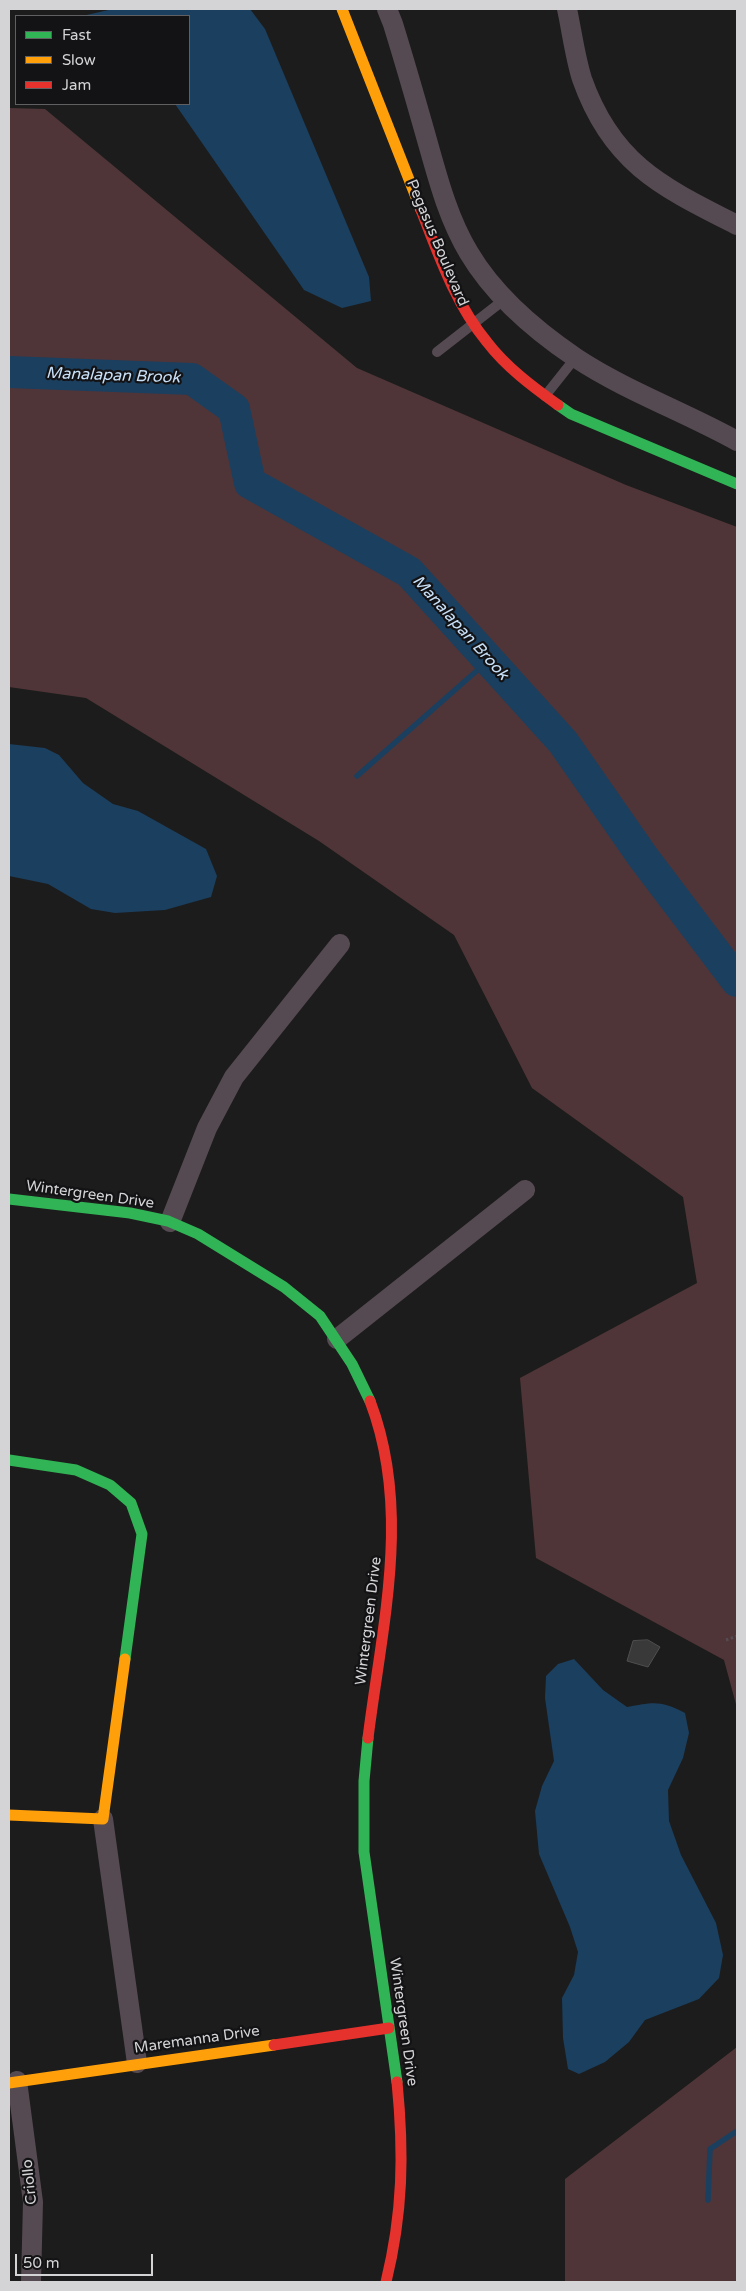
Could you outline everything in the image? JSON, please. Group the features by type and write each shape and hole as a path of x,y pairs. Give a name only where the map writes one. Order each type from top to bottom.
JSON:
{"street":[{"name":"Pegasus Boulevard","path":"342,9 446,274 473,324 509,367 571,414 737,484"},
{"name":"Pegasus Boulevard","path":"387,9 441,191 469,253 488,280 505,299 576,358 603,374 737,441"},
{"path":"567,9 582,78 595,112 612,140 630,161 656,182 737,225"},
{"path":"170,1222 207,1128 234,1077 340,944"},
{"path":"337,1340 525,1190"},
{"name":"Wintergreen Drive","path":"9,1199 138,1215 170,1222 204,1238 292,1292 321,1317 348,1355 367,1390 381,1432 390,1473 394,1517 391,1569 362,1795 364,1855 390,2028 401,2124 402,2206 386,2282"},
{"path":"9,1460 76,1470 110,1485 131,1503 142,1534 103,1819 137,2063"},
{"path":"9,1815 103,1819"},
{"name":"Maremanna Drive","path":"13,2082 390,2028"},
{"name":"Criollo","path":"13,2082 33,2202 31,2282"}],"lane":[{"path":"438,352 505,299"},
{"path":"545,396 576,358"}],"path":[{"path":"726,1640 737,1636"}],"shaded area":[{"path":"9,108 45,109 357,368 626,485 737,527 737,1708 724,1660 536,1558 520,1378 697,1283 683,1197 532,1088 454,935 319,841 86,698 9,687"},
{"path":"737,2047 737,2282 565,2282 565,2179"}],"water":[{"path":"113,9 250,9 265,29 369,277 371,301 342,308 304,290 176,105 190,105 190,15 86,15"},
{"path":"9,744 45,748 59,755 83,783 113,804 138,811 206,849 217,876 211,897 165,910 115,913 91,909 48,884 9,876"},
{"path":"574,1659 603,1690 627,1707 657,1703 685,1713 689,1733 683,1758 668,1790 669,1821 681,1855 716,1923 723,1955 719,1978 699,1999 645,2020 629,2042 605,2062 579,2074 568,2069 563,2038 562,1998 574,1975 578,1952 570,1927 539,1854 535,1811 542,1786 554,1761 545,1698 546,1676 558,1664"}],"building":[{"path":"648,1640 660,1647 648,1667 627,1661 633,1641"}],"waterway":[{"name":"Manalapan Brook","path":"9,372 192,379 234,409 250,483 409,572 563,742 643,857 737,981"},
{"path":"357,776 489,660"},
{"path":"708,2200 710,2149 737,2131"}],"traffic: fast":[{"path":"558,405 571,414 737,484"},
{"path":"9,1199 130,1213 168,1221 198,1234 284,1287 320,1316 352,1364 370,1401"},
{"path":"9,1460 76,1470 110,1485 131,1503 142,1534 125,1659"},
{"path":"368,1738 364,1781 364,1852 397,2082"}],"traffic: slow":[{"path":"342,9 421,210"},
{"path":"9,1815 103,1819 125,1659"},
{"path":"9,2083 274,2045"}],"traffic: jam":[{"path":"421,210 449,279 476,327 494,351 511,368 558,405"},
{"path":"368,1738 386,1611 392,1526 383,1442 370,1401"},
{"path":"274,2045 389,2028"},
{"path":"386,2282 392,2257 399,2207 401,2134 397,2082"}]}
